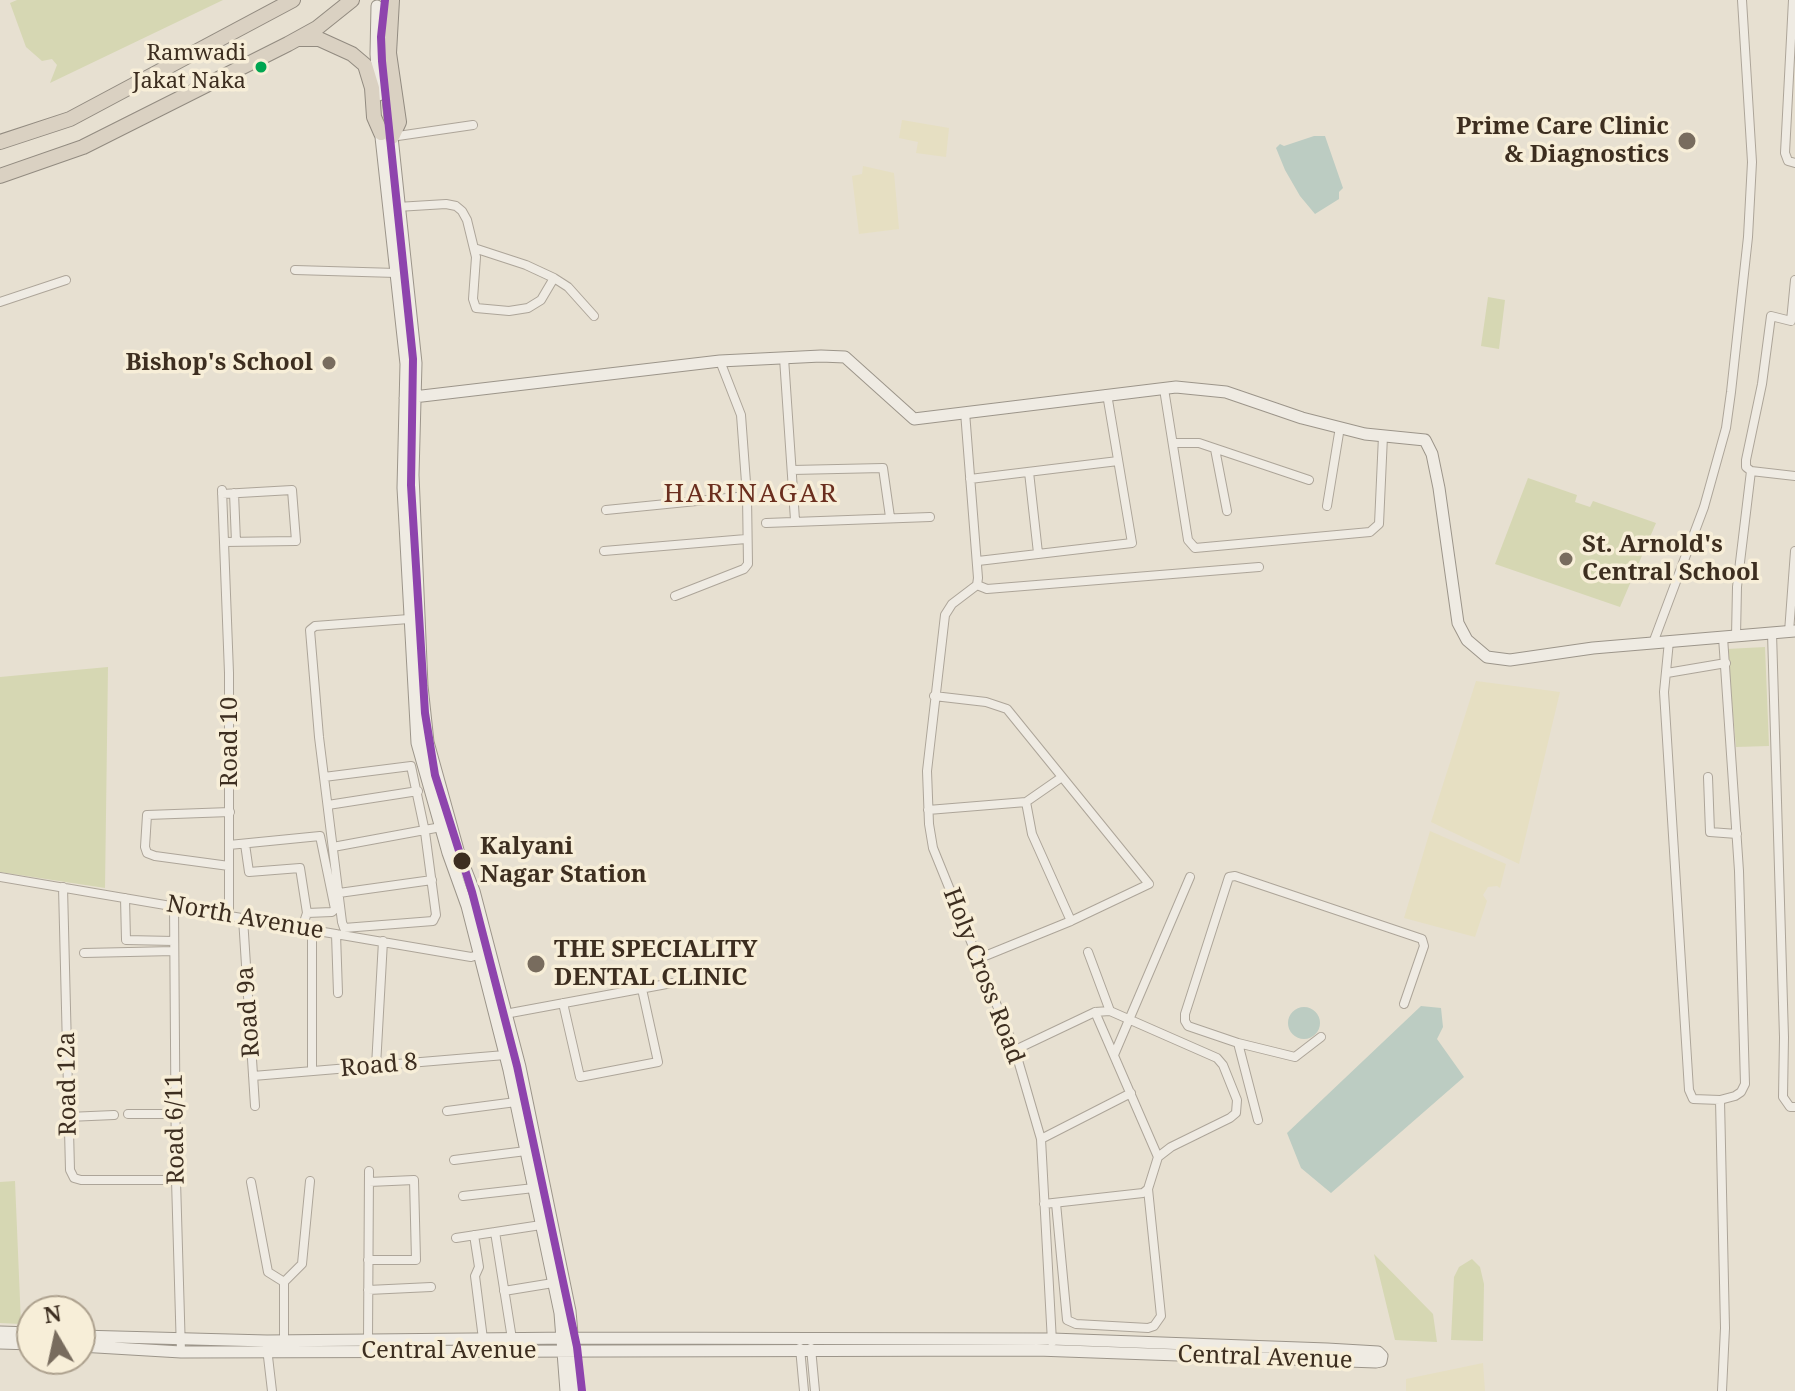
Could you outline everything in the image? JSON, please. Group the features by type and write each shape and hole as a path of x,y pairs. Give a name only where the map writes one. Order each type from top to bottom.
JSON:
{"highway":[{"path":"0,142 70,119 293,0"},
{"path":"0,176 83,147 317,28 352,0"},
{"path":"294,40 319,39 352,54 365,65 372,88 374,117 385,136 399,122 385,4"}],"street":[{"path":"1653,643 1687,557 1712,481 1726,428 1731,392 1748,237 1752,162 1742,0"},
{"path":"1793,0 1785,153 1788,161 1795,163"},
{"path":"473,125 385,136 416,363 402,475 417,743 446,826 474,891 505,1055 568,1345 566,1391"},
{"path":"395,207 456,206 467,220 474,248 473,305 476,308 509,311 528,308 541,300 554,278"},
{"path":"395,207 396,273 411,397 425,718 446,826"},
{"path":"474,248 554,278 568,287 594,316"},
{"path":"295,270 396,273"},
{"path":"0,302 66,280"},
{"path":"1795,280 1791,321 1771,316 1762,384 1746,460 1746,467 1751,471 1795,476"},
{"path":"411,397 720,361 845,357 914,419 1164,389 1226,392 1302,418 1383,436 1418,438 1428,444 1439,488 1458,623 1467,640 1487,657 1510,660 1593,648 1792,631 1795,551"},
{"path":"784,358 795,520"},
{"path":"675,596 747,567 747,496 741,415 720,361"},
{"path":"1164,389 1188,540 1195,548 1370,532 1379,524 1383,436"},
{"path":"978,561 1132,543 1107,394"},
{"path":"965,412 978,561 977,585 987,589 1259,567"},
{"path":"1327,506 1340,427"},
{"path":"1173,443 1190,442 1309,480"},
{"path":"1215,449 1227,511"},
{"path":"970,479 1118,461"},
{"path":"792,470 883,468 890,517"},
{"path":"1736,636 1737,587 1751,471"},
{"path":"1029,472 1038,553"},
{"path":"224,542 236,542 296,541 292,490 234,493 236,542"},
{"name":"Road 10","path":"229,915 226,570 222,492 234,493"},
{"path":"606,510 747,496"},
{"path":"766,523 930,517"},
{"path":"604,551 746,539"},
{"name":"Holy Cross Road","path":"977,585 952,604 945,615 927,771 928,810 933,848 1015,1050 1041,1139 1052,1345"},
{"path":"324,777 411,766 432,880 436,915 433,921 344,928 324,777 310,630 315,626 409,619"},
{"path":"1772,633 1784,1037 1783,1097 1790,1107 1795,1107"},
{"path":"1669,641 1664,692 1689,1090 1693,1099 1720,1100 1735,1096 1745,1084 1737,834 1723,637"},
{"path":"1667,673 1726,663"},
{"path":"934,696 986,702 1007,709 1149,884 1071,921 980,958"},
{"path":"928,810 1026,802 1062,777"},
{"path":"1708,777 1710,832 1737,834"},
{"path":"328,805 418,791"},
{"path":"1026,802 1032,834 1071,921"},
{"path":"229,866 155,856 147,853 145,847 147,815 230,812"},
{"path":"333,847 446,826"},
{"path":"229,845 320,836 335,909 332,912 307,913"},
{"path":"245,844 249,872 300,868 307,913 302,928"},
{"path":"1321,1037 1295,1057 1238,1043 1188,1026 1185,1014 1229,877 1235,876 1422,939 1424,946 1404,1004"},
{"name":"North Avenue","path":"0,877 471,957 485,954"},
{"path":"1114,1055 1190,877"},
{"path":"339,893 432,880"},
{"name":"Road 12a","path":"63,887 70,1170 74,1178 81,1180 176,1180"},
{"path":"125,898 126,940 174,946"},
{"name":"Road 6/11","path":"174,906 181,1346"},
{"name":"Road 9a","path":"243,918 255,1106"},
{"path":"312,930 312,1071"},
{"path":"336,934 338,993"},
{"path":"376,1066 383,941"},
{"path":"84,953 174,946"},
{"path":"1088,952 1110,1011"},
{"path":"485,954 520,1067 577,1391"},
{"path":"505,1014 672,983"},
{"path":"563,1003 580,1077 658,1062 642,989"},
{"path":"1015,1050 1095,1012 1110,1011 1217,1058 1223,1065 1237,1100 1236,1113 1230,1118 1171,1147 1158,1157 1148,1189 1161,1316 1154,1326 1076,1324 1067,1320 1056,1203"},
{"path":"1095,1012 1158,1157"},
{"path":"1238,1043 1258,1120"},
{"name":"Road 8","path":"253,1076 505,1055"},
{"path":"1041,1139 1131,1093"},
{"path":"1720,1100 1725,1328 1722,1391"},
{"path":"447,1111 516,1102"},
{"path":"128,1114 175,1114"},
{"path":"68,1117 114,1115"},
{"path":"454,1160 526,1151"},
{"path":"368,1340 369,1171"},
{"path":"368,1260 416,1260 414,1180 369,1182"},
{"path":"284,1341 284,1282 302,1264 310,1181"},
{"path":"251,1182 268,1272 284,1282"},
{"path":"463,1196 534,1188"},
{"path":"1044,1204 1143,1193 1148,1189"},
{"path":"456,1238 541,1225"},
{"path":"495,1232 512,1339"},
{"path":"474,1235 479,1267 475,1276 483,1339"},
{"path":"504,1291 553,1283"},
{"path":"368,1290 431,1287"},
{"name":"Central Avenue","path":"96,1338 181,1346"},
{"path":"804,1391 805,1338"},
{"name":"Central Avenue","path":"96,1346 568,1345 805,1338 1205,1350 1376,1362 1381,1361 1382,1356 1378,1352 1271,1353"},
{"name":"Central Avenue","path":"267,1346 284,1341 483,1339 568,1345 806,1352 1052,1345"},
{"path":"267,1346 272,1391"},
{"path":"806,1352 815,1391"}],"shaded area":[{"path":"902,120 949,128 946,157 916,153 918,142 899,138"},
{"path":"1314,136 1325,136 1343,188 1339,199 1315,214 1300,196 1276,148 1280,144 1284,146"},
{"path":"863,166 894,173 899,229 859,234 852,176 862,174"},
{"path":"1476,681 1560,692 1519,864 1431,822"},
{"path":"1430,831 1506,864 1500,888 1488,887 1483,895 1487,901 1475,937 1404,918"},
{"path":"1421,1006 1441,1008 1443,1027 1437,1039 1464,1077 1331,1193 1301,1168 1287,1133"},
{"path":"1304,1007 1316,1011 1320,1023 1316,1035 1304,1039 1292,1035 1288,1023 1292,1011"},
{"path":"1483,1363 1485,1391 1406,1391 1406,1379"}],"green space":[{"path":"17,0 223,0 50,83 57,65 52,59 42,61 26,47 10,3"},
{"path":"1488,297 1505,300 1499,349 1481,346"},
{"path":"1528,478 1577,495 1575,502 1590,507 1593,501 1656,523 1620,607 1495,564"},
{"path":"1765,647 1769,746 1736,747 1727,649"},
{"path":"108,667 105,888 0,872 0,677"},
{"path":"15,1181 20,1295 16,1295 16,1324 0,1323 0,1182"},
{"path":"1374,1254 1433,1314 1437,1342 1395,1340"},
{"path":"1472,1259 1480,1267 1484,1284 1483,1341 1451,1340 1454,1277 1459,1267"}],"transit line":[{"path":"385,0 382,61 413,359 411,485 425,713 435,775 472,892 517,1066 577,1347 582,1391"}],"place":[{"name":"Ramwadi Jakat Naka","path":"261,67"},
{"name":"Prime Care Clinic & Diagnostics","path":"1687,141"},
{"name":"Bishop's School","path":"329,363"},
{"name":"St. Arnold's Central School","path":"1566,559"},
{"name":"Kalyani Nagar Station","path":"462,861"},
{"name":"THE SPECIALITY DENTAL CLINIC","path":"536,964"}],"district":[{"name":"HARINAGAR","path":"751,495"}]}
